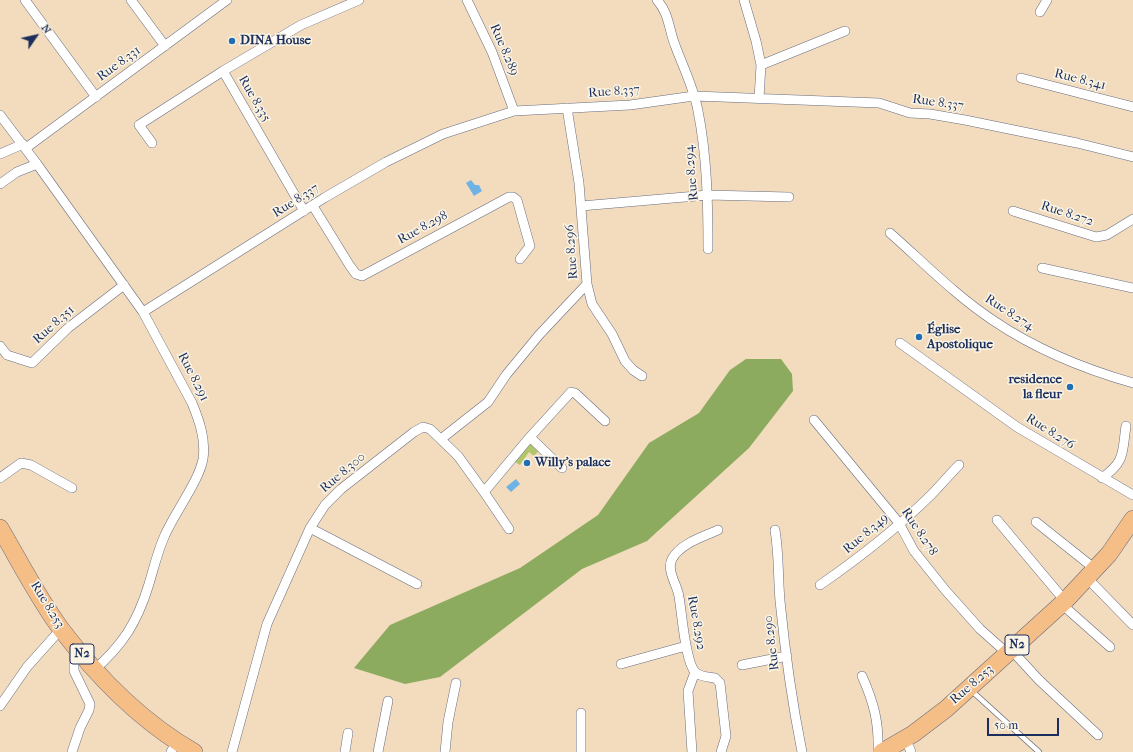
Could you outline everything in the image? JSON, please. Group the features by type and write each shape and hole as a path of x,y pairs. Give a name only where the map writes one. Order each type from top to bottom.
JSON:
{"highway":[{"name":"Rue 8.253","path":"1094,576 1133,519"},
{"name":"Rue 8.253","path":"0,528 59,631 74,654 175,748 194,752"},
{"name":"Rue 8.253","path":"906,750 948,717 1012,654 1066,604 1094,576 1133,530"},
{"name":"Rue 8.253","path":"0,539 38,604 59,631 94,671"},
{"name":"Rue 8.253","path":"882,752 930,722 1012,654"}],"street":[{"path":"25,0 96,97"},
{"path":"131,0 164,46"},
{"name":"Rue 8.331","path":"0,154 24,146 96,97 227,0"},
{"name":"Rue 8.335","path":"304,211 223,71 301,24 359,0"},
{"name":"Rue 8.289","path":"467,0 492,52 514,111"},
{"name":"Rue 8.294","path":"657,0 665,12 674,43 694,96 698,111 708,195 708,249"},
{"path":"744,0 756,41 761,65 759,99"},
{"path":"1040,12 1047,0"},
{"path":"761,65 846,31"},
{"path":"152,143 139,125 223,71"},
{"name":"Rue 8.341","path":"1021,78 1133,107"},
{"name":"Rue 8.337","path":"143,312 312,206 386,162 443,134 514,111 630,104 694,96 879,103 910,113 930,114 965,120 1077,143 1133,157"},
{"name":"Rue 8.296","path":"567,108 581,206 587,284 592,304 612,334 625,361 633,370 642,376"},
{"name":"Rue 8.291","path":"0,114 38,164 143,312 184,386 198,418 204,446 203,460 199,472 162,540 143,602 134,623 121,644 94,671"},
{"path":"0,184 17,172 38,164"},
{"path":"581,206 708,195 790,197"},
{"name":"Rue 8.298","path":"312,206 350,266 356,274 362,276 434,236 509,197 513,197 517,200 530,246 520,259"},
{"name":"Rue 8.272","path":"1013,211 1096,237 1108,235 1133,219"},
{"name":"Rue 8.274","path":"890,233 962,297 994,322 1035,346 1076,364 1133,383"},
{"path":"1042,268 1133,288"},
{"path":"441,439 488,402 506,375 539,335 587,284"},
{"name":"Rue 8.351","path":"0,346 7,355 32,363 68,328 124,285"},
{"name":"Rue 8.276","path":"900,343 1017,427 1133,495"},
{"path":"484,492 530,437 572,392 575,393 605,421"},
{"name":"Rue 8.278","path":"814,420 899,523 914,551 946,591 980,629 1012,654 1098,735"},
{"path":"1102,478 1115,469 1120,461 1126,426"},
{"name":"Rue 8.300","path":"232,752 267,624 310,528 325,505 341,489 414,432 424,427 430,429 458,456 509,529"},
{"path":"530,437 562,468"},
{"path":"0,478 21,463 31,465 72,488"},
{"name":"Rue 8.349","path":"820,585 846,567 899,523 930,496 959,465"},
{"path":"997,520 1066,604 1110,647"},
{"path":"1036,522 1094,576 1133,625"},
{"path":"310,528 417,584"},
{"name":"Rue 8.292","path":"695,672 686,646 679,594 670,566 672,559 686,545 718,530"},
{"name":"Rue 8.290","path":"775,530 778,547 780,600 791,690 802,752"},
{"path":"0,706 27,667 59,631"},
{"path":"621,664 686,646"},
{"path":"72,752 90,704 74,671 74,654"},
{"path":"742,665 787,656"},
{"path":"692,752 688,691 695,672 701,676 715,678 720,683 726,736 721,752"},
{"path":"862,676 873,700 876,715 878,752"},
{"path":"445,752 448,722 456,683"},
{"path":"378,752 388,701"},
{"path":"581,713 581,752"},
{"path":"345,752 348,733"}],"lane":[{"path":"974,693 1039,752"}],"green space":[{"path":"746,359 781,359 792,374 793,391 749,448 647,541 582,569 440,677 405,684 354,668 390,625 520,568 598,515 649,443 699,413 730,370"},
{"path":"532,441 541,448 534,456 529,452 520,465 515,462"}],"water":[{"path":"471,180 475,185 479,185 482,191 474,196 466,183"},
{"path":"516,479 520,484 511,492 506,487"}],"place":[{"name":"DINA House","path":"232,41"},
{"name":"Église Apostolique","path":"919,337"},
{"name":"residence la fleur","path":"1070,387"},
{"name":"Willy's palace","path":"527,463"}]}
